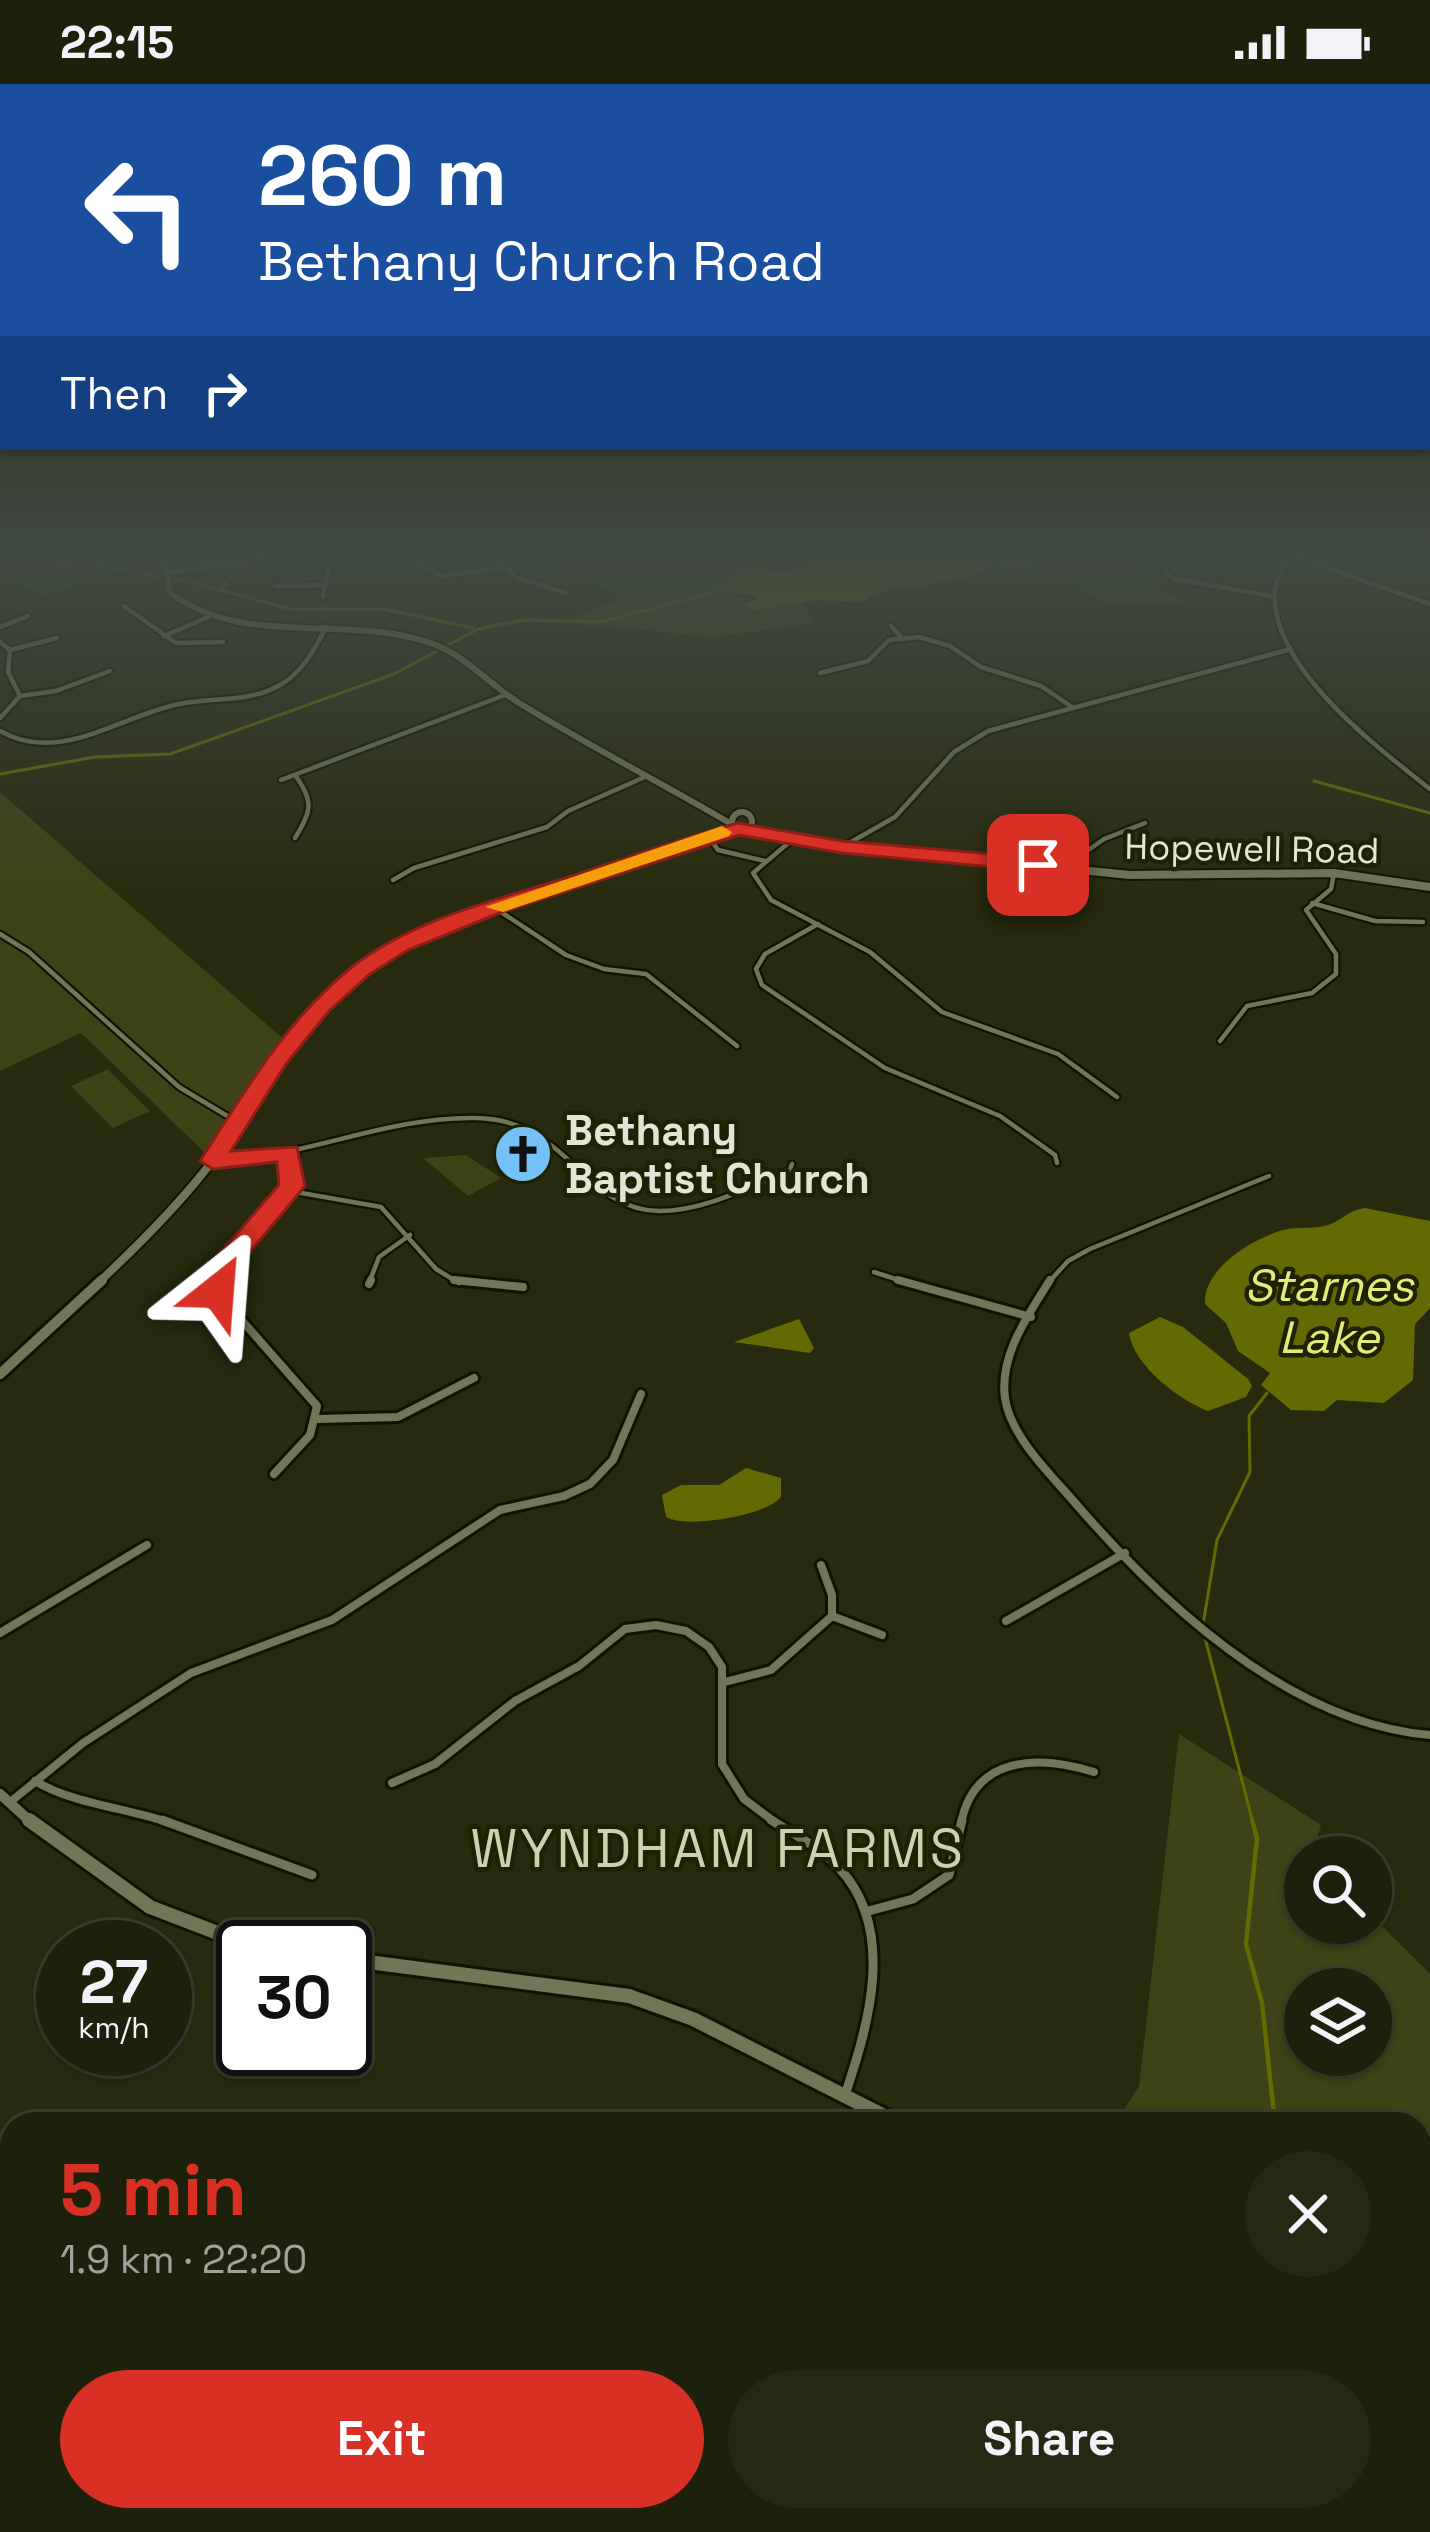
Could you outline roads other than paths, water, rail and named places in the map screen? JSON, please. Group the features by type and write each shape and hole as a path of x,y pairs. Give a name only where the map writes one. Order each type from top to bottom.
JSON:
{"street":[{"path":"10,670 20,696"},
{"path":"0,731 24,743 47,742 118,727 175,705 259,694 297,670"},
{"path":"472,670 741,829"},
{"path":"820,673 833,670"},
{"path":"993,670 1036,684 1072,707"},
{"path":"842,847 896,816 969,741 1072,707 1213,670"},
{"path":"1307,670 1345,718 1430,789"},
{"path":"0,718 20,696 56,691 110,671"},
{"path":"281,780 506,694"},
{"path":"295,775 311,797 310,815 295,838"},
{"path":"393,880 414,868 547,827 568,811 647,776"},
{"path":"711,810 743,815"},
{"path":"712,835 743,815"},
{"name":"Hopewell Road","path":"743,815 790,838"},
{"path":"0,1374 124,1262 213,1161 284,1049 351,978 415,938 756,821"},
{"path":"1063,868 1104,839 1145,823"},
{"name":"Hopewell Road","path":"741,829 842,847 1063,868 1182,878 1328,873 1430,887"},
{"path":"712,835 718,850 765,861"},
{"path":"790,838 753,873 757,887 870,952 947,1015 1058,1054 1118,1097"},
{"path":"1220,1041 1247,1006 1312,993 1336,974 1336,954 1306,912 1329,890 1328,873"},
{"path":"1312,903 1375,921 1423,922"},
{"path":"495,908 574,963 612,975 646,974 696,1015 723,1028 736,1046"},
{"path":"818,924 762,957 756,969 762,986 885,1068 1019,1127 1055,1155 1057,1162"},
{"path":"0,934 19,943 89,1010 212,1112 239,1123"},
{"path":"213,1161 293,1152 457,1120 500,1118 544,1135 616,1201 656,1210 696,1205 790,1170 791,1164"},
{"path":"274,1474 310,1437 319,1419 309,1394 217,1285 222,1268 291,1189 293,1152"},
{"path":"1269,1175 1228,1199 1068,1258 1006,1368 1010,1416 1031,1451 1208,1634 1366,1724 1430,1735"},
{"path":"291,1189 381,1207 454,1281 489,1289 523,1287"},
{"path":"369,1284 384,1252 410,1235"},
{"path":"874,1273 1031,1317"},
{"path":"319,1419 398,1417 474,1378"},
{"path":"216,1934 148,1910 2,1797 35,1781 83,1743 191,1673 332,1620 500,1510 564,1496 590,1484 613,1460 641,1394"},
{"path":"0,1633 147,1545"},
{"path":"1006,1621 1125,1553"},
{"path":"725,1682 748,1682 765,1673 813,1639 832,1616 832,1595 821,1565"},
{"path":"832,1616 882,1636"},
{"path":"392,1783 435,1764 515,1702 579,1666 625,1629 656,1625 695,1636 716,1656 725,1682 718,1744 730,1782 751,1806 836,1863 851,1880 865,1912 874,1951 872,1998 844,2095"},
{"path":"865,1912 913,1899 949,1875 966,1804 1000,1767 1045,1758 1094,1772"},
{"path":"35,1781 53,1792 122,1806 312,1874"},
{"path":"372,1963 629,1996 693,2019 877,2112"}],"water":[{"name":"Starnes Lake","path":"1365,1208 1430,1221 1430,1308 1415,1324 1413,1380 1384,1403 1337,1400 1324,1411 1291,1410 1261,1385 1270,1373 1238,1351 1226,1323 1205,1304 1206,1291 1231,1257 1257,1240 1283,1230 1325,1226"},
{"path":"1160,1317 1183,1327 1248,1379 1252,1386 1246,1397 1208,1411 1159,1380 1139,1357 1129,1333"},
{"path":"799,1319 814,1348 810,1353 734,1342"},
{"path":"746,1468 781,1478 781,1497 760,1510 725,1519 690,1522 666,1517 662,1495 681,1485 719,1485"}],"waterway":[{"path":"0,774 95,757 170,754 401,670"},
{"path":"1314,781 1430,813"},
{"path":"1203,1625 1217,1540 1250,1472 1249,1416 1267,1393"},
{"path":"1204,1634 1253,1823"},
{"path":"1252,1820 1257,1838 1246,1944 1262,2003 1274,2112"}],"place":[{"name":"Bethany Baptist Church","path":"523,1154"}],"district":[{"name":"WYNDHAM FARMS","path":"718,1848"}]}
